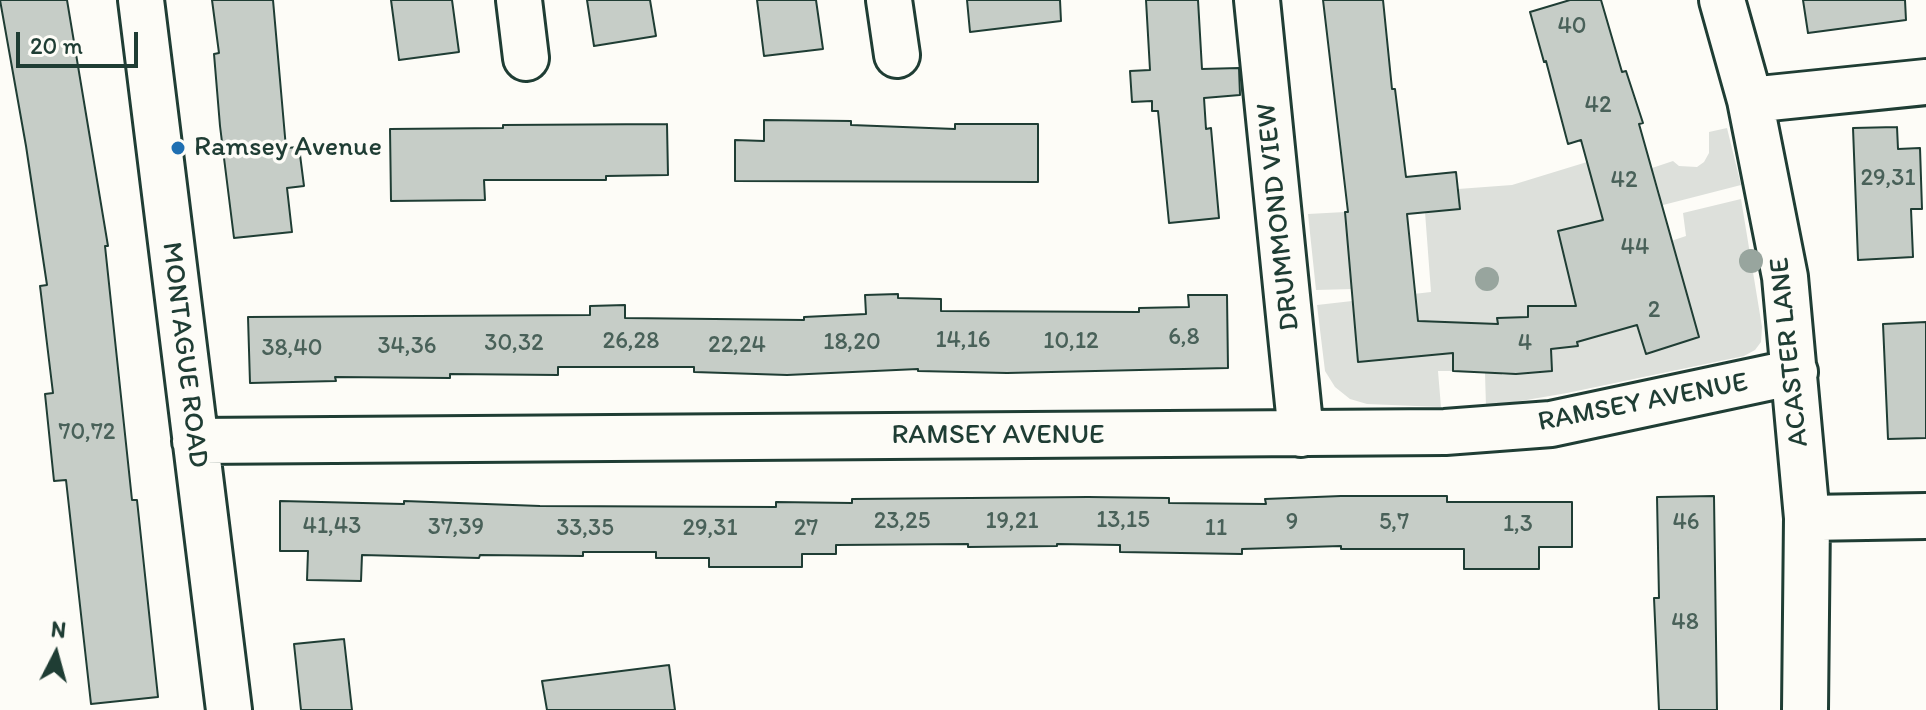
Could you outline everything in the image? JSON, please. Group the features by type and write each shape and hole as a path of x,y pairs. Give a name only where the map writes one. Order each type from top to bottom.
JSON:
{"street":[{"name":"MONTAGUE ROAD","path":"141,0 229,710"},
{"path":"519,0 526,58"},
{"path":"889,0 897,55"},
{"name":"DRUMMOND VIEW","path":"1257,0 1301,434"},
{"name":"ACASTER LANE","path":"1722,0 1750,100 1785,277 1807,518 1805,710"},
{"path":"1750,100 1926,82"},
{"name":"RAMSEY AVENUE","path":"195,441 1445,432 1551,424 1795,372"},
{"path":"1807,518 1926,516"}],"shaded area":[{"path":"1727,128 1741,185 1558,232 1563,252 1599,241 1671,241 1686,236 1683,213 1741,199 1762,327 1761,342 1755,350 1744,356 1486,407 1485,373 1496,372 1453,324 1453,371 1438,371 1441,407 1367,404 1350,399 1335,387 1325,371 1317,305 1431,292 1425,212 1460,209 1458,189 1512,185 1587,162 1601,212 1660,194 1652,168 1673,161 1679,166 1697,167 1704,162 1709,153 1709,132","holes":["1681,282 1699,337 1646,354 1637,325","1415,304 1358,362 1353,309","1550,317 1552,371 1502,375 1497,318"]},
{"path":"1345,212 1353,289 1316,290 1308,214"}],"building":[{"path":"0,0 67,0 108,246 105,246 132,500 137,500 158,697 91,704 66,480 54,481 45,394 53,393 40,286 47,285"},
{"path":"212,0 273,0 286,148 299,147 304,186 287,188 292,232 234,238 220,126 214,54 219,53"},
{"path":"391,0 452,0 459,52 399,60"},
{"path":"587,0 650,0 656,36 594,46"},
{"path":"757,0 816,0 823,49 764,56"},
{"path":"967,0 1060,0 1061,21 970,32"},
{"path":"1146,0 1198,0 1202,69 1239,68 1240,95 1204,98 1206,129 1211,128 1219,218 1169,223 1158,111 1152,111 1152,101 1132,102 1130,71 1150,70"},
{"path":"1323,0 1383,0 1392,89 1395,89 1406,177 1456,172 1460,209 1407,214 1418,321 1498,324 1497,318 1528,317 1528,306 1576,306 1558,231 1603,220 1581,140 1568,144 1530,12 1570,0 1601,0 1622,72 1626,71 1643,123 1639,124 1699,337 1646,354 1637,325 1577,342 1578,346 1551,349 1552,371 1516,374 1453,371 1453,353 1358,362 1345,212 1348,212"},
{"path":"1803,0 1905,0 1906,20 1808,33"},
{"path":"764,120 851,121 851,125 955,129 955,124 1038,124 1038,182 735,181 735,140 764,141"},
{"path":"667,124 668,175 606,176 606,180 484,180 485,200 391,201 390,129"},
{"path":"1897,127 1898,149 1920,148 1922,209 1911,209 1913,257 1858,260 1853,128"},
{"path":"898,294 898,298 941,299 941,311 1139,312 1139,308 1189,307 1188,295 1227,295 1228,368 1007,373 918,369 787,375 694,372 694,367 558,367 558,375 450,374 450,378 335,377 336,381 250,383 248,317 590,315 590,306 625,305 625,318 804,320 804,317 866,314 865,295"},
{"path":"1926,322 1926,438 1888,439 1883,324"},
{"path":"1447,496 1447,502 1572,502 1572,547 1539,547 1539,569 1464,569 1464,549 1341,549 1341,546 1242,549 1242,554 1120,552 1120,545 836,545 836,554 802,554 802,567 709,567 709,558 656,558 656,552 583,552 583,556 480,555 479,558 362,555 361,581 307,580 308,551 280,551 280,501 776,507 776,502 852,503 852,499 1088,497 1169,498 1169,503 1266,504 1265,499"},
{"path":"1714,496 1717,710 1659,710 1654,598 1659,598 1657,497"},
{"path":"344,639 352,710 301,710 294,644"},
{"path":"669,665 675,710 547,710 542,681"}],"place":[{"name":"Ramsey Avenue","path":"178,148"}]}
